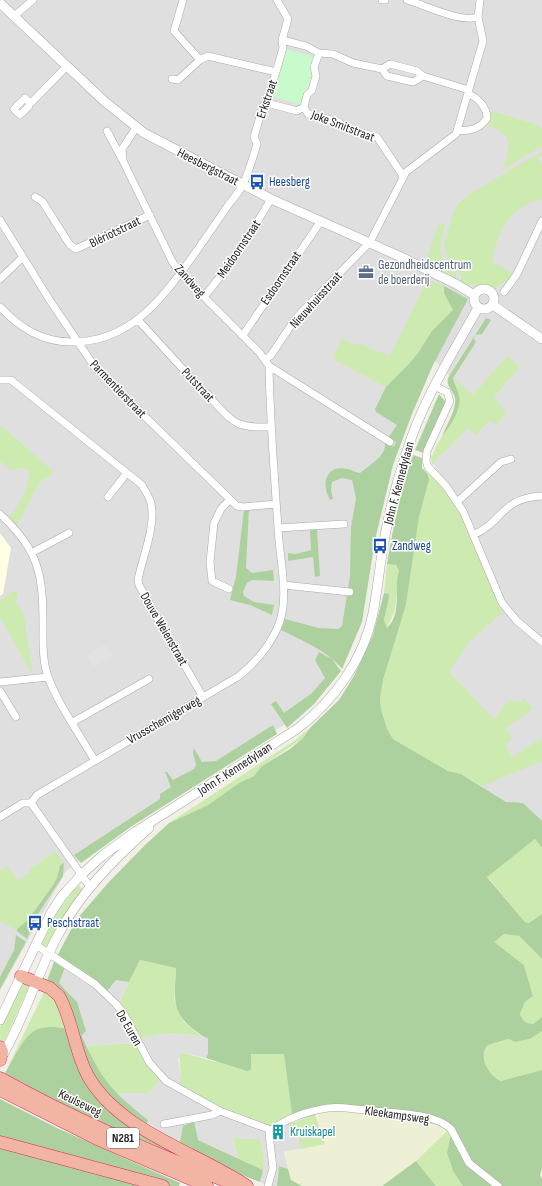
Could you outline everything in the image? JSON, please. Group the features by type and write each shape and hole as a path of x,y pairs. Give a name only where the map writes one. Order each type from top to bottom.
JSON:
{"highway":[{"name":"N281","path":"21,976 50,988 59,996 85,1070 93,1084 113,1107 150,1132 227,1173 247,1186"},
{"path":"0,1047 2,1052 0,1060"},
{"name":"Keulseweg","path":"4,1086 97,1139 207,1186"},
{"name":"Keulseweg","path":"4,1086 149,1151 239,1186"},
{"path":"0,1142 28,1151 163,1186"}],"street":[{"path":"14,16 33,0"},
{"path":"183,0 174,31 200,60"},
{"name":"Erkstraat","path":"0,308 22,328 38,336 56,341 77,342 106,338 123,330 138,320 157,301 180,273 243,185 257,144 254,137 263,106 267,103 283,48 282,40 288,19 277,0"},
{"path":"407,0 427,5 434,11 471,19 478,17"},
{"path":"382,69 390,64 417,71 423,76 468,92 478,98 487,113 487,118 484,122 468,131 458,130 468,92 483,41 478,17 480,0"},
{"name":"Heesbergstraat","path":"0,3 104,102 136,128 243,185 320,221 370,242 456,284 474,296"},
{"path":"282,40 306,46 319,53 333,54 353,63 382,69 387,76 413,82 423,76"},
{"path":"304,107 307,95 312,90 316,76 314,68 319,53"},
{"path":"172,79 178,80 200,60 208,56 276,72"},
{"path":"29,102 67,66"},
{"name":"Joke Smitstraat","path":"267,103 297,111 304,107 308,114 338,122 344,128 377,137 403,176"},
{"path":"123,161 122,149 136,128"},
{"name":"Nieuwhuisstraat","path":"267,363 296,318 370,242 403,176 417,162 452,138 458,130"},
{"name":"Zandweg","path":"107,131 172,261 180,273 243,335 267,363 390,442"},
{"name":"Blériotstraat","path":"35,197 42,201 70,245 76,249 150,215"},
{"name":"Meidoornstraat","path":"204,297 238,254 272,199"},
{"name":"Parmentierstraat","path":"0,220 77,342 96,369 229,500 237,506 243,507 276,504"},
{"name":"Esdoornstraat","path":"243,335 320,221"},
{"path":"504,292 517,274 542,221"},
{"path":"0,279 23,257"},
{"path":"480,290 490,291 494,299 493,305 486,310 478,308 474,303 474,296 480,290"},
{"path":"493,305 542,339"},
{"name":"John F. Kennedylaan","path":"0,1020 57,904 81,875 111,848 304,724 333,695 350,670 366,638 373,615 385,536 395,488 417,421 434,386 478,308"},
{"name":"Putstraat","path":"138,320 204,392 209,394 212,400 230,419 235,423 249,428 270,427"},
{"name":"Vrusschemigerweg","path":"0,817 24,803 31,803 37,795 239,676 251,667 266,650 277,629 281,616 283,585 270,427 267,363"},
{"name":"Douve Weienstraat","path":"0,380 12,380 126,474 142,485 152,505 149,535 138,580 139,585 172,647 178,654 203,697"},
{"path":"434,386 448,392 450,401 427,452 426,461 428,467 446,486 457,502 502,603 517,621 542,642"},
{"path":"457,502 502,462 511,459"},
{"path":"108,497 126,474"},
{"path":"473,535 484,528 514,502 526,498 542,496"},
{"path":"229,500 221,509 214,523 210,562 212,581 229,589"},
{"path":"0,514 22,535 33,552 43,590 43,652 48,677 95,761"},
{"path":"278,528 344,524"},
{"path":"33,552 69,533"},
{"path":"283,585 350,592"},
{"path":"0,682 48,677"},
{"path":"73,722 149,679"},
{"path":"0,691 16,717"},
{"path":"31,803 90,887"},
{"name":"John F. Kennedylaan","path":"0,1060 10,1044 48,953 68,916 90,887 122,853 164,815"},
{"name":"De Euren","path":"36,945 95,984 124,1014 149,1062 161,1076 171,1084 220,1111 271,1130"},
{"name":"Kleekampsweg","path":"271,1130 292,1117 334,1107 406,1114 434,1120 446,1124 451,1129 469,1163 498,1186"},
{"path":"164,1124 212,1115 220,1111"},
{"path":"268,1186 273,1168 269,1134 271,1130"}],"shaded area":[{"path":"0,0 542,0 542,829 475,782 400,721 450,495 430,457 472,417 461,387 433,359 413,388 373,534 347,653 294,719 198,777 66,871 0,991"},
{"path":"0,533 11,548 3,594 0,596"},
{"path":"105,644 113,656 93,667 86,655"},
{"path":"68,963 84,972 129,982 119,1003 152,1035 178,1033 209,1038 208,1055 206,1058 184,1053 178,1058 181,1076 289,1124 315,1115 325,1144 284,1152 288,1169 279,1166 277,1186 268,1186 260,1182 264,1160 260,1139 238,1139 233,1137 238,1158 198,1140 180,1142 147,1123 115,1093 150,1093 159,1079 150,1069 135,1043 85,1046 78,1006 71,995 59,983"},
{"path":"331,1109 391,1118 404,1118 442,1125 449,1129 416,1161 382,1186 302,1186 291,1180 284,1152 325,1144 316,1112"}],"green space":[{"path":"285,49 315,57 309,88 305,92 301,105 271,96"},
{"path":"492,111 535,124 542,129 542,146 503,170 507,155 508,142 502,132 487,126 487,122 493,121 489,114"},
{"path":"542,152 542,155 538,158 542,166 542,200 531,202 514,214 501,231 494,252 492,262 514,274 508,283 505,282 495,289 485,284 475,286 460,283 462,275 450,268 444,245 452,216 458,204 469,194"},
{"path":"439,224 445,224 441,246 442,259 450,271 457,275 455,280 424,265"},
{"path":"428,279 444,286 444,293 453,310 440,323 394,380 386,387 334,360 335,357 333,356 342,339 390,356"},
{"path":"444,286 468,299 433,365 412,414 393,465 375,540 362,622 342,669 322,651 281,630 285,619 319,628 338,629 342,626 350,576 351,527 356,498 352,480 342,478 332,482 331,490 333,499 330,500 326,488 327,477 334,469 340,468 360,473 380,456 385,447 385,442 394,447 396,442 388,438 397,425 376,412 375,409 386,387 418,353 432,331 453,310 444,293"},
{"path":"486,318 491,320 482,334 475,335"},
{"path":"475,336 474,339 476,342 453,378 458,391 459,406 452,423 442,436 453,412 455,402 454,395 448,384 448,378"},
{"path":"507,356 520,367 494,397 506,413 497,425 490,420 475,436 469,427 432,465 432,457 435,450 454,418 459,402 458,393 453,378 473,395"},
{"path":"439,394 445,401 444,407 424,453 415,450"},
{"path":"3,427 53,471 51,475 40,482 16,528 8,519 16,509 23,496 28,483 29,471 24,468 10,470 0,461 0,428"},
{"path":"413,455 422,458 422,468 428,474 429,480 419,517 406,605 383,680 380,699 381,709 387,729 393,739 448,771 461,774 506,802 523,803 542,821 542,848 535,839 487,877 525,922 529,923 542,914 542,959 519,936 504,934 494,942 524,965 533,996 525,1002 520,1014 525,1021 533,1024 542,1017 542,1031 530,1039 515,1042 508,1039 488,1045 485,1050 484,1060 492,1075 501,1081 542,1070 542,1168 540,1175 542,1179 542,1186 463,1186 453,1171 447,1153 451,1133 442,1125 346,1110 316,1112 315,1115 295,1120 282,1128 279,1123 292,1115 284,1054 251,1054 251,1070 247,1071 206,1058 208,1054 208,1038 200,1035 193,1029 180,1016 177,1009 175,994 176,968 140,960 129,982 116,980 107,991 84,972 67,963 59,983 77,1002 86,1031 82,1035 84,1042 99,1071 111,1087 148,1120 147,1124 180,1142 183,1126 194,1122 198,1140 263,1170 260,1182 227,1169 181,1145 117,1106 91,1075 46,983 54,962 76,920 109,882 145,845 169,823 208,805 239,783 254,776 262,766 290,749 302,739 311,727 339,700 354,676 373,635 384,593 389,594 384,620 387,628 395,615 397,578 399,571 396,565 387,564 398,509"},
{"path":"428,474 442,487 463,519 504,611 470,641 449,672 494,719 510,699 517,703 525,699 533,709 505,729 512,739 505,746 512,757 540,739 542,742 542,761 482,786 461,774 448,771 393,739 387,730 381,709 380,699 383,680 406,605 419,517 429,480"},
{"path":"244,509 249,509 246,568 252,573 273,570 274,581 252,580 247,583 243,592 244,596 254,602 274,605 272,615 250,605 230,600 236,577"},
{"path":"317,529 320,576 315,577 313,557 288,561 288,553 296,554 311,550 310,530"},
{"path":"387,564 396,565 399,571 395,610 387,628 384,620 389,594 384,593"},
{"path":"11,592 18,592 16,603 21,608 26,621 33,676 0,617 0,601"},
{"path":"319,652 332,659 341,671 314,704 287,728 271,704 276,701 284,713 312,693 325,678 315,660"},
{"path":"273,725 277,734 132,826 81,863 74,855 160,799 160,794 171,787 165,772 167,772 173,780 194,769 196,765 193,753 194,748 202,762 216,761"},
{"path":"311,727 302,739 262,766 254,776 239,783 208,805 169,823 294,741"},
{"path":"535,839 542,848 542,914 529,924 525,922 487,876"},
{"path":"55,851 64,863 59,865 57,878 28,920 17,931 0,921 0,871 8,866 18,880 30,873 29,870"},
{"path":"64,863 63,876 36,917 27,939 17,931 17,929 28,920 53,885 57,878 60,865"},
{"path":"78,884 84,892 55,931 48,946 46,948 41,946 58,911"},
{"path":"504,934 519,936 542,959 542,1017 533,1024 525,1021 520,1014 525,1002 533,996 524,965 493,942"},
{"path":"16,935 26,942 0,989 0,977 14,950"},
{"path":"140,960 176,968 174,1000 184,1022 202,1037 185,1034 161,1034 138,1040 119,1003"},
{"path":"25,983 29,984 28,989 4,1042 0,1040 0,1027 21,987"},
{"path":"45,990 55,997 67,1029 22,1045 5,1073"},
{"path":"55,1027 67,1029 82,1072 174,1153 109,1126 46,1096 5,1073 27,1037 41,1028"},
{"path":"542,1031 542,1070 501,1081 492,1075 484,1060 485,1050 488,1045 508,1039 515,1042 530,1039"},
{"path":"135,1043 150,1069 160,1079 150,1093 115,1093 99,1074 85,1046"},
{"path":"184,1053 215,1062 253,1053 284,1054 292,1115 271,1127 259,1125 178,1088 181,1076 179,1055"},
{"path":"0,1099 57,1128 180,1183 179,1186 169,1186 0,1140"},
{"path":"315,1115 325,1144 301,1149 297,1130 291,1131 289,1124"},
{"path":"449,1129 451,1133 447,1153 453,1171 463,1186 436,1186 416,1161"},
{"path":"233,1137 238,1139 260,1139 264,1160 263,1170 238,1158"},
{"path":"0,1148 143,1186 0,1186"},
{"path":"416,1161 436,1186 382,1186"},
{"path":"279,1166 288,1169 291,1180 302,1186 277,1186"}],"place":[{"name":"Heesberg","path":"257,182"},
{"name":"Gezondheidscentrum de boerderij","path":"366,272"},
{"name":"Zandweg","path":"380,546"},
{"name":"Peschstraat","path":"35,923"},
{"name":"Kruiskapel","path":"278,1132"}]}
